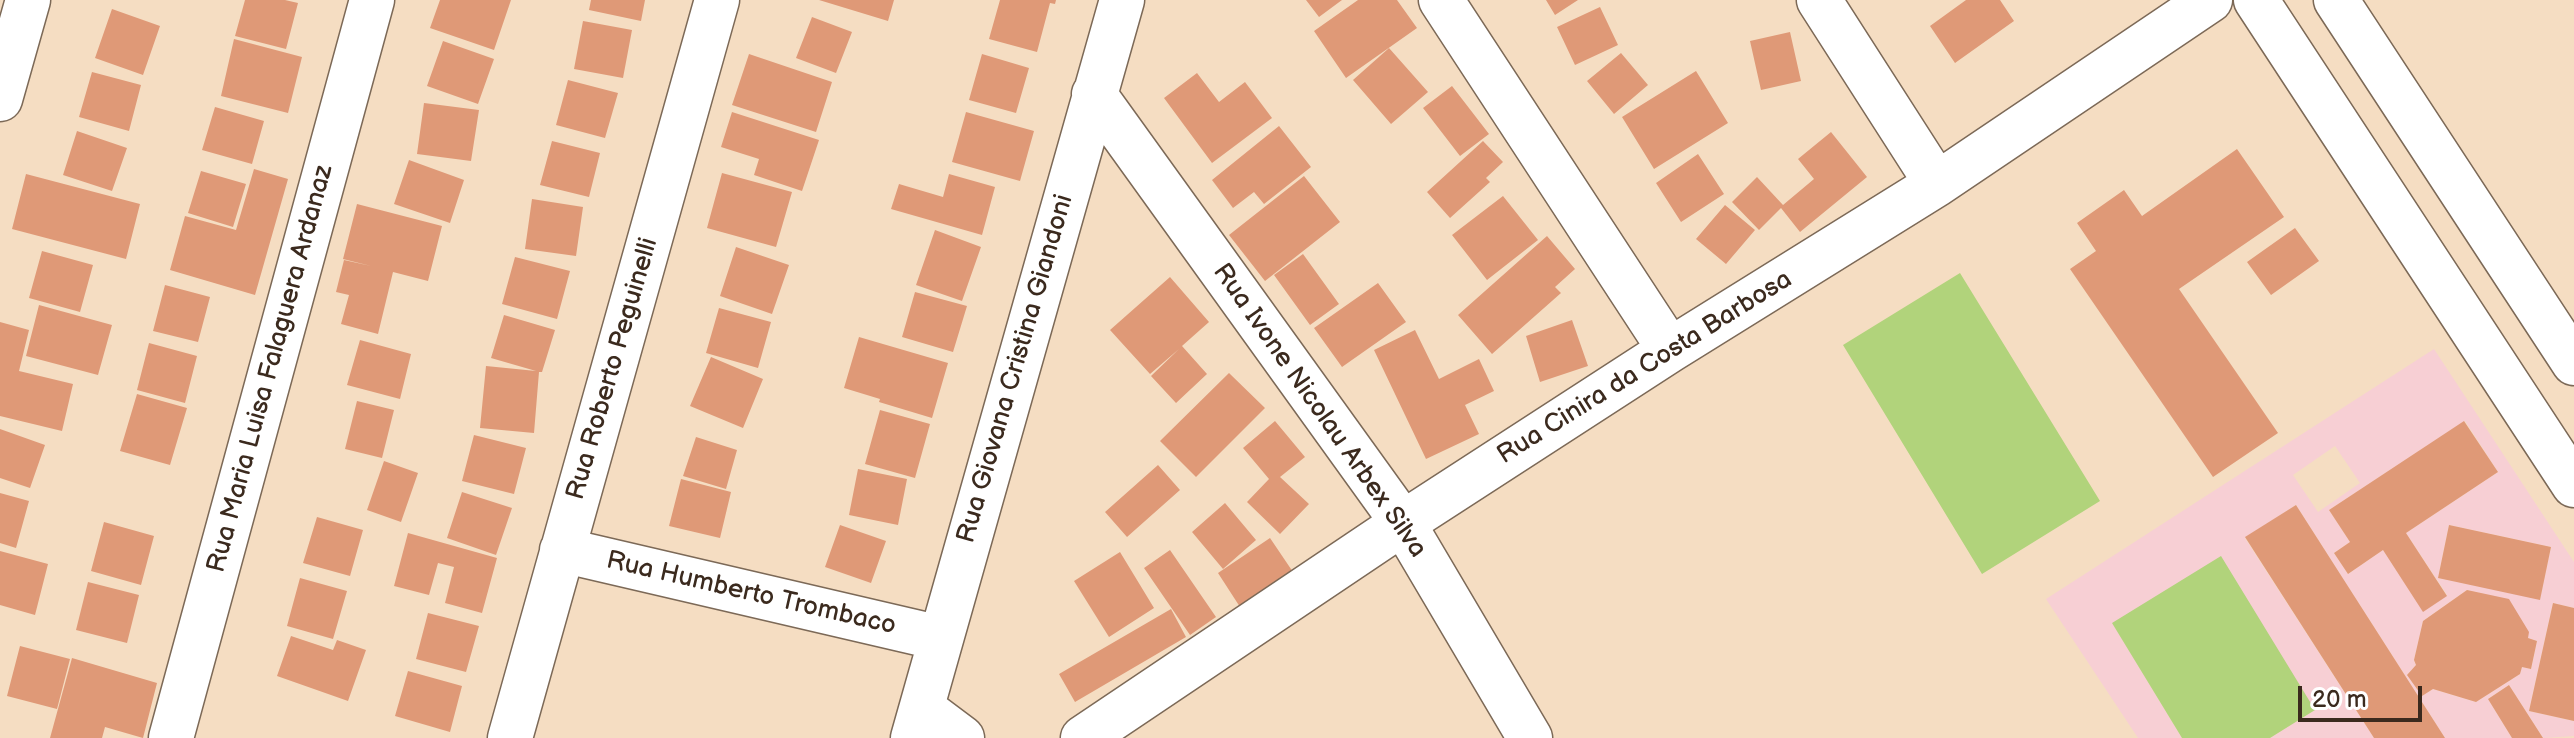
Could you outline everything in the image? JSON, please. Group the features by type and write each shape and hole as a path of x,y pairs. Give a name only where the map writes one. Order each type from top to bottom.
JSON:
{"street":[{"path":"0,99 28,0"},
{"name":"Rua Maria Luisa Falaguera Ardanaz","path":"171,738 372,0"},
{"name":"Rua Roberto Peguinelli","path":"510,738 717,0"},
{"name":"Rua Giovana Cristina Giandoni","path":"918,723 1122,0"},
{"path":"1441,0 1670,350"},
{"path":"1819,0 1937,184"},
{"name":"Rua Cinira da Costa Barbosa","path":"1083,738 1403,523 1670,350 1937,184 2210,0"},
{"path":"2256,0 2574,485"},
{"path":"2336,0 2574,363"},
{"name":"Rua Ivone Nicolau Arbex Silva","path":"1094,94 1403,523 1530,738"},
{"name":"Rua Humberto Trombaco","path":"562,550 940,638"},
{"path":"918,723 962,738"}],"shaded area":[{"path":"2434,349 2574,562 2574,608 2553,603 2529,711 2574,721 2574,736 2543,738 2509,685 2488,699 2512,738 2445,738 2296,505 2245,538 2374,738 2270,738 2314,710 2113,624 2182,738 2138,738 2046,599","holes":["2465,421 2498,472 2406,533 2447,595 2423,611 2383,550 2348,574 2334,553 2350,542 2329,510","2335,446 2360,483 2318,512 2293,475","2449,525 2551,547 2540,599 2438,578","2467,590 2509,600 2528,638 2537,641 2531,669 2522,667 2520,674 2476,702 2433,689 2422,696 2407,675 2416,665 2414,660 2423,621"]}],"green space":[{"path":"1960,273 2100,501 1982,574 1843,345"},
{"path":"2221,556 2315,710 2270,738 2182,738 2112,623"}],"building":[{"path":"245,0 298,3 286,49 235,36"},
{"path":"440,0 511,0 494,50 430,28"},
{"path":"591,0 645,0 641,21 589,10"},
{"path":"819,0 894,0 888,21"},
{"path":"1000,0 1056,0 1055,4 1050,3 1037,52 989,39"},
{"path":"1306,0 1342,0 1319,17"},
{"path":"1358,0 1397,0 1417,28 1346,78 1314,31"},
{"path":"1546,0 1578,0 1555,15"},
{"path":"1966,0 2000,0 2014,21 1955,63 1930,26"},
{"path":"1600,7 1618,45 1575,65 1557,27"},
{"path":"112,9 160,26 143,75 95,58"},
{"path":"812,17 852,32 836,73 796,58"},
{"path":"583,21 632,30 623,78 574,69"},
{"path":"1790,32 1801,81 1761,90 1750,41"},
{"path":"234,39 302,57 288,113 221,96"},
{"path":"443,41 494,59 478,104 427,86"},
{"path":"1389,48 1428,92 1391,124 1353,80"},
{"path":"1621,53 1648,85 1614,114 1587,81"},
{"path":"749,54 832,82 816,132 732,105"},
{"path":"982,54 1029,68 1016,113 969,100"},
{"path":"1696,71 1728,123 1654,169 1622,117"},
{"path":"92,72 141,85 129,131 79,117"},
{"path":"1197,73 1219,102 1245,82 1272,118 1212,163 1164,98"},
{"path":"568,80 618,93 605,138 556,125"},
{"path":"1452,86 1489,134 1460,156 1423,108"},
{"path":"424,103 479,110 471,161 417,154"},
{"path":"215,107 264,121 252,164 202,150"},
{"path":"732,112 819,140 802,191 754,175 759,159 721,147"},
{"path":"966,112 1034,131 1020,181 952,162"},
{"path":"1279,126 1311,167 1264,204 1254,192 1233,208 1212,180"},
{"path":"77,131 127,148 112,191 63,175"},
{"path":"1831,132 1867,177 1800,232 1781,208 1759,230 1732,202 1757,177 1783,205 1814,179 1798,159"},
{"path":"552,141 600,153 589,197 540,185"},
{"path":"1483,141 1503,162 1486,178 1490,182 1450,218 1427,192"},
{"path":"2237,149 2284,217 2179,289 2278,433 2213,477 2070,269 2096,251 2077,223 2124,190 2142,216"},
{"path":"1698,154 1724,194 1681,222 1656,183"},
{"path":"409,160 464,180 450,223 394,204"},
{"path":"254,169 288,179 255,295 170,270 185,216 236,230"},
{"path":"201,171 246,184 233,227 188,213"},
{"path":"722,173 792,192 776,247 707,228"},
{"path":"26,174 140,204 126,259 12,229"},
{"path":"949,174 995,187 982,235 891,209 899,184 943,197"},
{"path":"1304,176 1340,222 1265,281 1229,235"},
{"path":"1503,196 1538,240 1487,280 1452,235"},
{"path":"532,199 583,207 576,256 525,249"},
{"path":"357,204 442,226 428,281 393,272 378,334 341,324 349,295 336,292 344,260 371,266 343,259"},
{"path":"1725,205 1755,230 1726,264 1696,239"},
{"path":"2295,228 2319,261 2271,295 2247,262"},
{"path":"935,230 981,247 962,301 916,285"},
{"path":"1547,236 1575,269 1555,287 1561,293 1492,354 1458,315"},
{"path":"736,247 789,265 772,314 720,296"},
{"path":"42,251 93,265 80,312 29,298"},
{"path":"1303,254 1339,304 1310,325 1274,275"},
{"path":"515,257 570,271 557,319 502,304"},
{"path":"1170,277 1209,322 1182,346 1207,374 1176,403 1151,376 1179,349 1150,374 1110,330"},
{"path":"1378,283 1406,322 1342,367 1314,328"},
{"path":"165,285 210,297 198,342 153,331"},
{"path":"915,292 967,306 953,352 902,337"},
{"path":"39,305 112,325 98,375 26,356"},
{"path":"719,308 771,322 758,368 706,353"},
{"path":"504,315 555,330 542,372 539,372 534,433 480,428 486,366 536,371 491,358"},
{"path":"1572,320 1588,366 1540,382 1526,336"},
{"path":"0,322 29,330 19,371 73,384 62,431 0,416"},
{"path":"1415,330 1439,379 1479,359 1494,391 1465,405 1479,434 1426,459 1374,350"},
{"path":"859,337 948,363 932,418 844,388"},
{"path":"360,340 411,354 400,399 347,385"},
{"path":"149,343 197,356 185,403 137,390"},
{"path":"711,357 763,379 743,428 690,406"},
{"path":"1229,373 1265,408 1196,477 1160,441"},
{"path":"137,394 187,408 170,465 120,451"},
{"path":"357,401 394,410 382,458 345,449"},
{"path":"880,410 930,424 915,478 865,464"},
{"path":"1275,421 1305,457 1280,477 1309,504 1280,534 1247,502 1269,479 1243,448"},
{"path":"2464,421 2498,472 2406,533 2447,596 2423,612 2383,550 2348,574 2334,553 2350,542 2329,510"},
{"path":"0,429 45,445 30,488 0,478"},
{"path":"474,435 526,448 514,494 462,481"},
{"path":"696,437 737,450 726,489 683,476"},
{"path":"384,461 418,473 401,522 367,510"},
{"path":"1158,465 1180,490 1127,537 1105,512"},
{"path":"858,469 907,479 898,525 849,515"},
{"path":"681,479 731,492 720,538 669,526"},
{"path":"462,492 512,508 496,555 447,538"},
{"path":"0,493 29,501 16,548 0,543"},
{"path":"1225,503 1256,540 1223,569 1192,532"},
{"path":"2296,505 2445,738 2374,738 2245,537"},
{"path":"317,517 363,530 350,576 303,563"},
{"path":"104,522 154,536 141,585 91,571"},
{"path":"840,525 886,541 871,583 825,567"},
{"path":"2449,525 2551,547 2540,600 2438,578"},
{"path":"408,533 497,558 482,613 445,603 454,567 438,563 429,595 394,586"},
{"path":"1270,538 1293,572 1240,607 1218,573"},
{"path":"1170,550 1216,617 1190,635 1144,568"},
{"path":"0,551 48,564 35,615 0,605"},
{"path":"1120,552 1154,608 1109,637 1074,581"},
{"path":"300,578 347,591 333,639 287,626"},
{"path":"88,582 139,595 127,643 76,630"},
{"path":"2467,590 2509,599 2529,632 2528,638 2537,641 2531,669 2522,667 2520,674 2476,702 2433,689 2422,696 2407,675 2416,665 2414,660 2423,621"},
{"path":"2553,603 2574,608 2574,721 2529,711"},
{"path":"1171,609 1186,637 1075,702 1059,674"},
{"path":"428,613 479,626 466,672 416,659"},
{"path":"291,636 333,650 337,640 366,650 348,701 277,676"},
{"path":"20,646 70,659 57,709 7,696"},
{"path":"72,658 157,683 143,738 105,727 102,738 50,738"},
{"path":"408,671 462,686 450,732 395,716"},
{"path":"2509,685 2543,738 2512,738 2488,699"}]}
